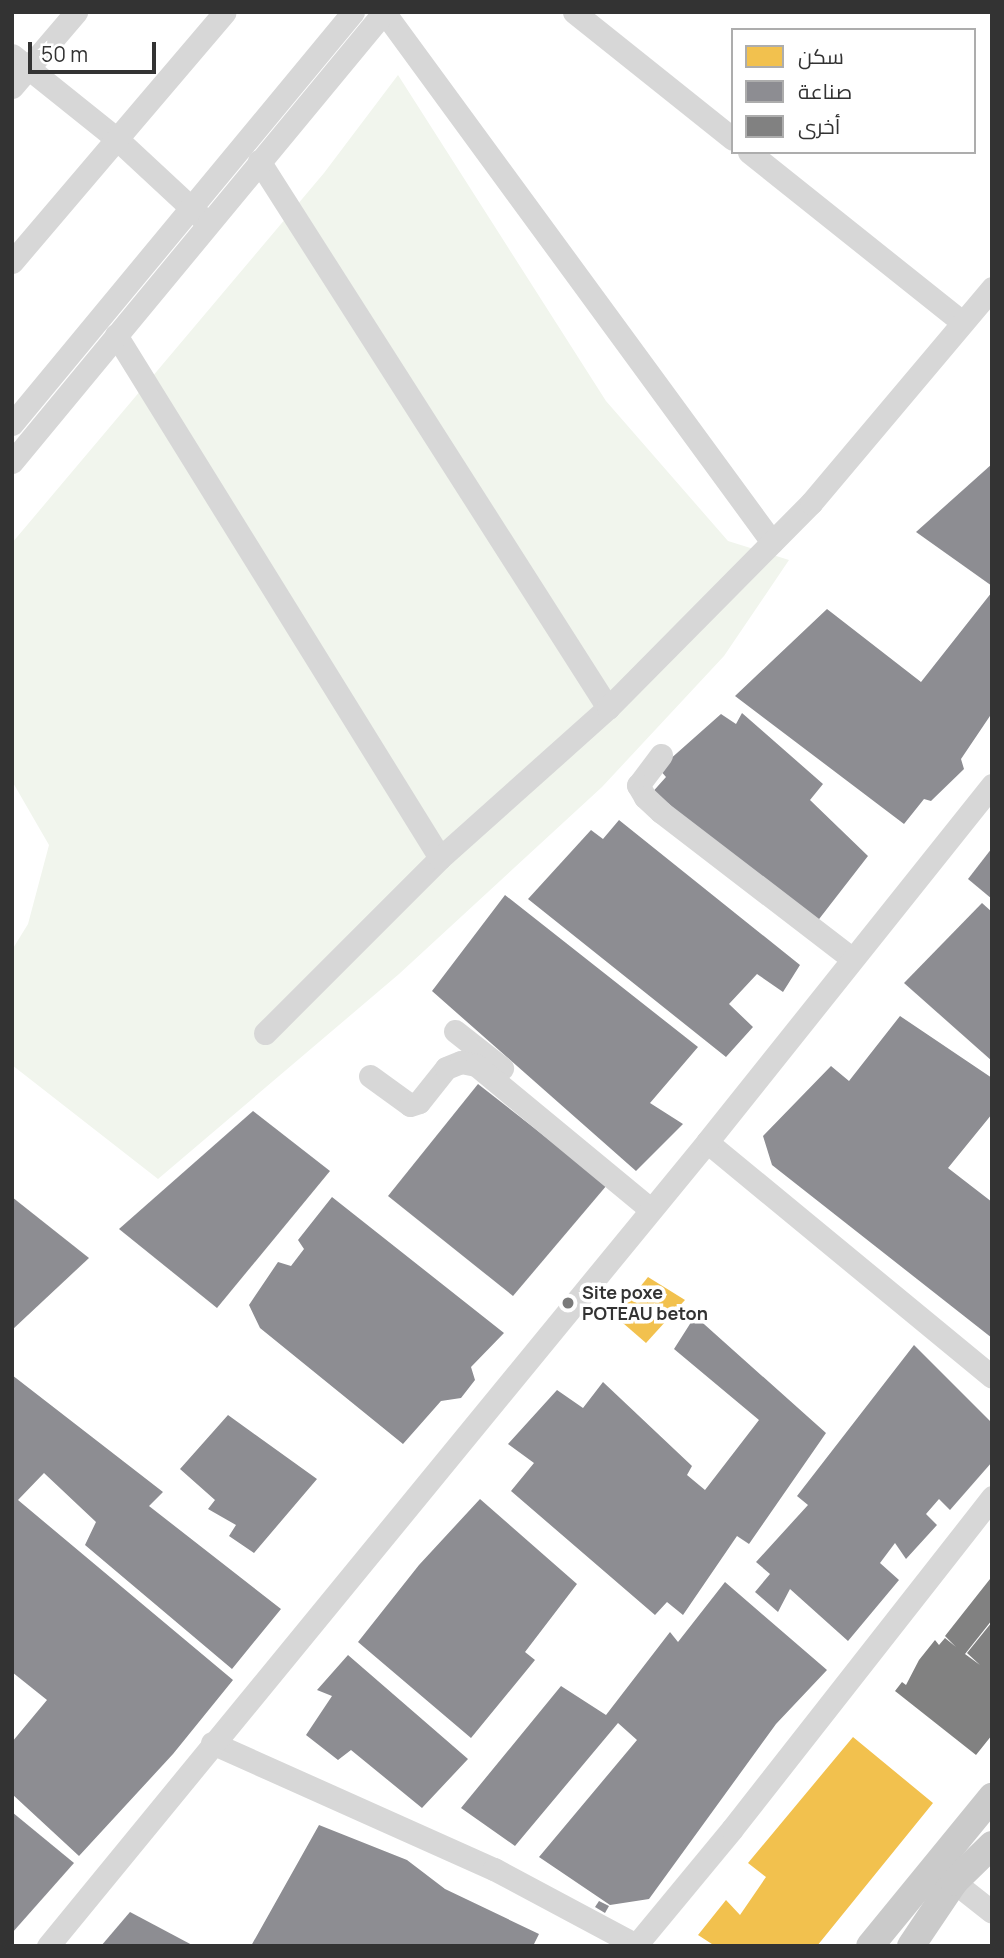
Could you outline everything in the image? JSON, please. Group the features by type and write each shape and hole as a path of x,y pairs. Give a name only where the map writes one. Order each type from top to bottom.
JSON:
{"main road":[{"path":"870,1946 992,1797"},
{"path":"911,1946 954,1882 992,1845"}],"street":[{"path":"12,87 20,61 76,12"},
{"path":"12,262 225,12"},
{"path":"12,462 116,335 199,216 353,12"},
{"path":"12,424 199,216 259,161 384,12 772,542"},
{"path":"574,12 731,137"},
{"path":"20,61 117,139 199,216"},
{"path":"752,154 962,322"},
{"path":"259,161 608,708"},
{"path":"265,1033 440,858 608,708 811,503 992,288"},
{"path":"116,335 440,858"},
{"path":"661,755 638,785 645,797 851,958"},
{"path":"48,1946 212,1742 707,1142 851,958 992,785"},
{"path":"455,1031 656,1204"},
{"path":"370,1076 410,1105 419,1102 446,1069 461,1062 476,1065 656,1204"},
{"path":"707,1142 992,1377"},
{"path":"212,1742 494,1870 637,1945 732,1829 992,1497"},
{"path":"954,1882 992,1912"}],"shaded area":[{"path":"398,75 606,401 728,541 789,560 724,656 602,787 399,974 158,1179 12,1065 12,950 28,924 49,845 12,781 12,543 324,173"}],"building: سكن":[{"path":"648,1277 685,1300 646,1343 616,1317"},
{"path":"853,1737 933,1803 817,1946 715,1946 698,1935 726,1900 740,1915 766,1877 748,1863"}],"building: صناعة":[{"path":"992,464 992,586 916,532"},
{"path":"992,592 992,713 961,759 964,769 931,801 924,799 904,824 735,696 827,609 921,682"},
{"path":"742,713 823,784 810,800 868,856 816,923 649,796 666,777 659,769 721,714 736,724"},
{"path":"619,820 800,965 783,992 757,974 729,1004 753,1027 726,1057 528,899 591,830 603,839"},
{"path":"992,848 992,899 968,879"},
{"path":"505,895 698,1047 650,1103 683,1124 636,1171 432,991"},
{"path":"982,903 992,912 992,1061 904,983"},
{"path":"900,1016 992,1078 992,1114 948,1168 992,1202 992,1338 772,1165 763,1136 831,1066 849,1081"},
{"path":"478,1084 607,1185 513,1296 388,1196"},
{"path":"253,1111 330,1171 217,1308 119,1229"},
{"path":"12,1197 89,1258 12,1330"},
{"path":"332,1197 504,1333 471,1367 475,1380 461,1398 441,1401 403,1444 260,1328 249,1305 278,1262 291,1266 304,1249 298,1240"},
{"path":"695,1316 826,1433 749,1544 737,1536 683,1615 667,1602 655,1615 511,1491 534,1463 508,1444 557,1390 583,1408 603,1382 692,1466 687,1475 705,1490 759,1420 674,1349"},
{"path":"914,1345 992,1423 992,1462 950,1510 939,1499 926,1514 937,1525 906,1559 895,1543 880,1563 899,1580 848,1641 790,1589 778,1612 755,1592 770,1574 756,1562 808,1505 797,1496"},
{"path":"12,1375 163,1492 149,1506 281,1609 232,1669 85,1545 96,1522 44,1473 18,1500 233,1680 173,1754 79,1856 12,1794 12,1742 47,1700 12,1672"},
{"path":"228,1415 317,1479 254,1553 229,1536 236,1525 208,1509 215,1500 180,1469"},
{"path":"480,1499 577,1584 525,1652 535,1660 471,1738 358,1642 419,1565"},
{"path":"725,1582 827,1670 776,1724 649,1899 610,1905 539,1857 637,1740 618,1723 515,1846 461,1808 561,1686 606,1715 670,1632 678,1642"},
{"path":"348,1655 468,1759 422,1808 351,1750 338,1760 306,1735 332,1696 317,1690"},
{"path":"12,1812 74,1863 12,1933"},
{"path":"319,1825 407,1860 445,1889 539,1934 533,1946 251,1946"},
{"path":"599,1901 609,1906 605,1913 595,1907"},
{"path":"130,1912 194,1946 101,1946"}],"building: أخرى":[{"path":"990,1579 992,1620 965,1654 980,1665 967,1653 992,1622 992,1735 976,1755 895,1691 902,1682 906,1685 919,1660 935,1640 939,1645 945,1638 956,1647 945,1636"}],"place":[{"name":"Site poxe POTEAU beton","path":"568,1303"}]}
